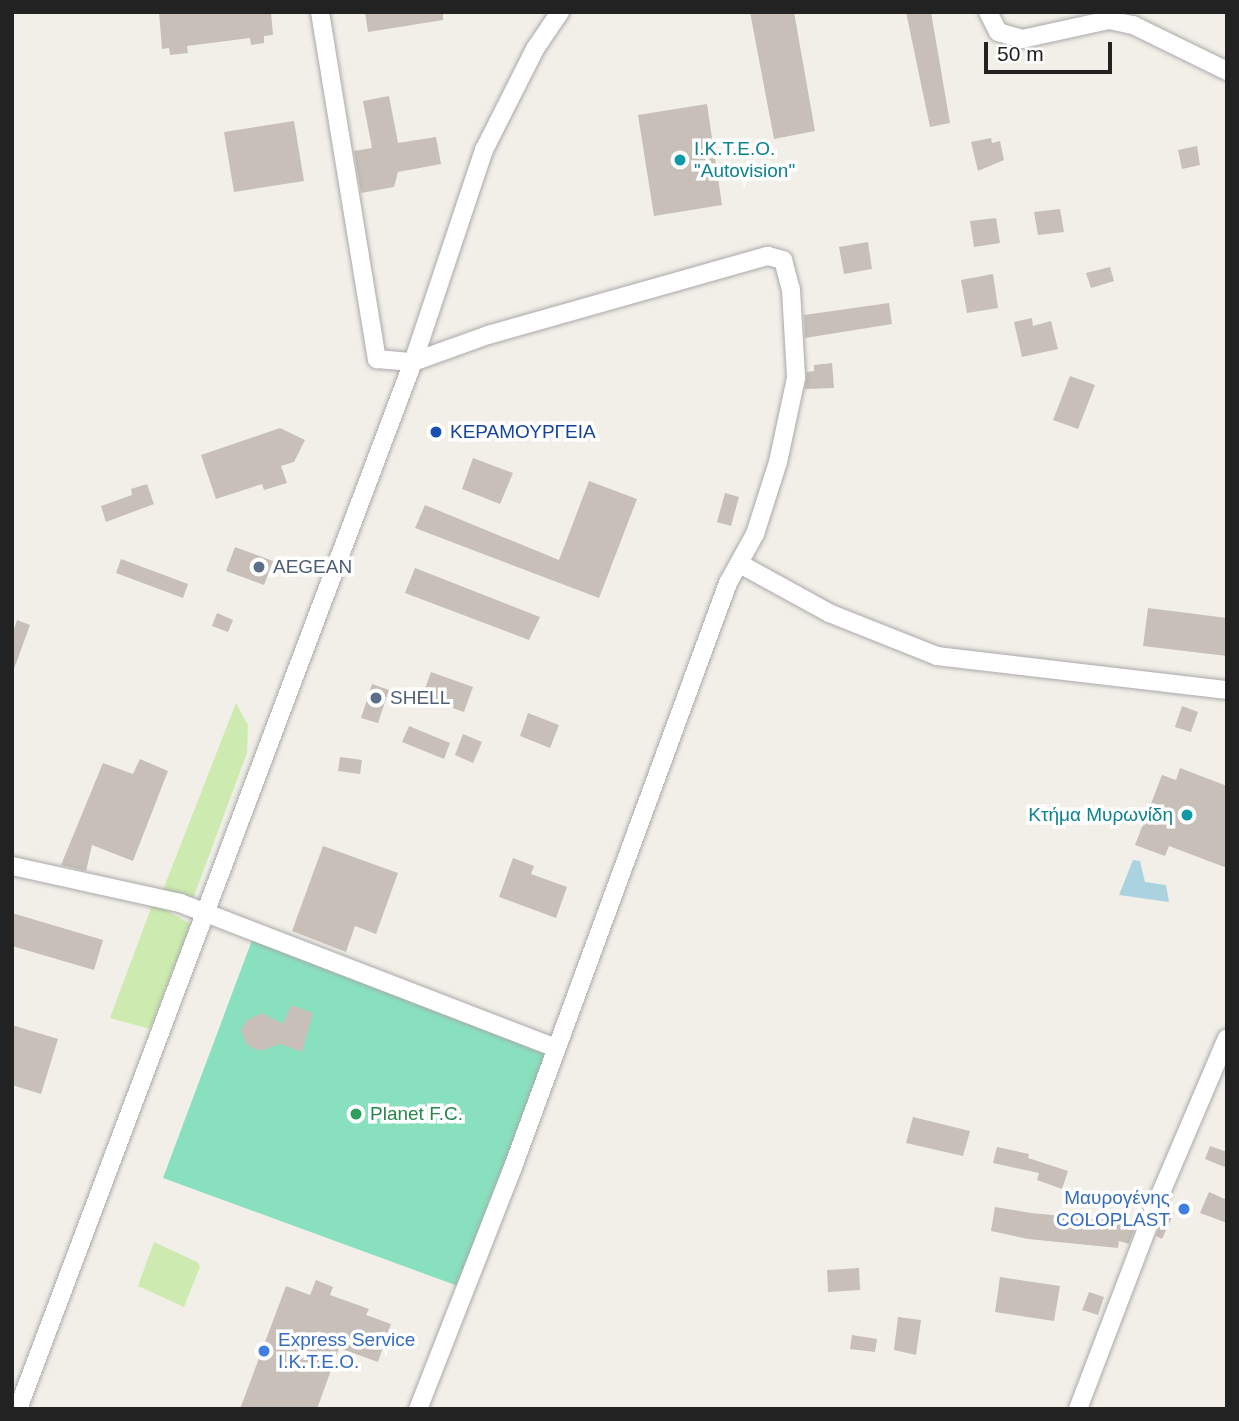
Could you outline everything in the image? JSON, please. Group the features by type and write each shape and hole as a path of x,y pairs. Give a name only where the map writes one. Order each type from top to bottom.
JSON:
{"street":[{"path":"320,12 377,359 413,362 488,335 768,256 783,260 791,290 796,378 778,462 755,534 728,583 418,1409"},
{"path":"18,1409 413,362 484,150 535,49 560,12"},
{"path":"988,12 998,33 1022,39 1109,20 1133,25 1227,71"},
{"path":"740,564 829,613 937,656 1227,690"},
{"path":"12,866 161,897 555,1048"},
{"path":"1078,1409 1157,1202 1227,1038"}],"green space":[{"path":"236,703 248,725 247,753 193,899 161,895"},
{"path":"153,903 191,924 150,1029 110,1018"},
{"name":"Planet F.C.","path":"254,935 549,1050 458,1286 163,1178"},
{"path":"154,1242 197,1262 200,1267 184,1307 138,1286"}],"water":[{"path":"1133,860 1140,861 1145,882 1166,885 1169,902 1119,895"}],"building":[{"path":"159,12 271,12 273,35 264,36 264,43 251,45 250,38 187,46 188,53 170,55 169,48 162,49"},
{"path":"365,12 443,12 443,20 368,32"},
{"path":"750,12 794,12 815,131 774,139"},
{"path":"906,12 931,12 950,123 930,127"},
{"path":"389,96 398,143 436,137 441,164 398,172 394,187 361,193 354,151 372,148 363,101"},
{"name":"I.Κ.Τ.Ε.Ο. \"Autovision\"","path":"707,104 722,205 654,216 638,115"},
{"path":"294,121 304,181 234,192 224,132"},
{"path":"991,138 992,143 1000,141 1004,160 978,171 971,142"},
{"path":"1197,146 1200,165 1182,169 1178,150"},
{"path":"1060,209 1064,232 1038,235 1034,212"},
{"path":"996,218 1000,243 974,247 970,221"},
{"path":"868,242 872,269 844,274 839,247"},
{"path":"1110,267 1114,281 1091,288 1086,273"},
{"path":"993,274 998,308 967,313 961,280"},
{"path":"889,303 892,324 805,338 804,315"},
{"path":"1032,318 1033,326 1051,321 1058,349 1022,357 1014,322"},
{"path":"832,363 834,388 805,389 807,372 814,371 814,365"},
{"path":"1070,376 1095,385 1078,429 1053,420"},
{"path":"280,428 305,440 294,462 281,466 287,483 264,490 262,484 216,499 201,455"},
{"path":"473,458 513,473 500,504 462,489"},
{"path":"589,481 637,499 599,598 415,528 425,505 559,560"},
{"path":"147,484 154,504 106,522 101,506 132,495 131,489"},
{"path":"725,493 739,497 731,526 717,522"},
{"path":"235,547 273,561 264,585 226,571"},
{"path":"121,559 188,584 183,598 116,573"},
{"path":"415,568 540,617 529,640 405,593"},
{"path":"1148,608 1227,618 1227,656 1143,646"},
{"path":"217,613 233,620 228,632 212,626"},
{"path":"17,620 30,625 14,669 12,636"},
{"path":"431,672 473,687 464,712 422,697"},
{"path":"372,684 389,690 378,723 361,718"},
{"path":"1182,706 1198,712 1191,732 1175,727"},
{"path":"528,713 559,725 550,748 520,736"},
{"path":"409,726 450,743 444,759 402,742"},
{"path":"463,734 482,742 473,763 455,755"},
{"path":"340,757 362,760 360,774 338,771"},
{"path":"140,759 168,771 133,861 92,845 86,871 61,865 103,763 133,774"},
{"name":"Κτήμα Μυρωνίδη","path":"1180,768 1227,786 1227,868 1169,846 1165,856 1135,845 1162,775 1176,780"},
{"path":"323,846 398,873 376,934 355,926 346,952 292,931"},
{"path":"513,858 534,866 531,874 567,887 556,918 499,897"},
{"path":"12,913 103,940 94,970 12,946"},
{"path":"291,1005 313,1013 302,1052 280,1044 260,1051 247,1045 241,1030 247,1020 262,1013 283,1024"},
{"path":"12,1025 58,1039 41,1094 12,1085"},
{"path":"913,1117 970,1131 963,1156 906,1143"},
{"path":"1210,1146 1227,1152 1227,1168 1205,1159"},
{"path":"997,1147 1029,1154 1028,1158 1068,1171 1062,1189 1037,1180 1039,1173 993,1163"},
{"path":"1209,1192 1227,1200 1227,1223 1200,1213"},
{"path":"995,1207 1137,1223 1129,1244 1119,1241 1118,1248 1028,1239 991,1231"},
{"path":"1166,1210 1174,1213 1162,1239 1156,1236"},
{"path":"859,1268 860,1290 828,1292 827,1270"},
{"path":"1000,1277 1060,1286 1054,1321 995,1312"},
{"path":"316,1280 333,1287 330,1295 369,1309 366,1315 391,1324 378,1362 339,1348 317,1409 240,1409 286,1286 310,1295"},
{"path":"1089,1292 1104,1297 1098,1315 1082,1310"},
{"path":"898,1317 921,1320 916,1355 894,1350"},
{"path":"852,1335 877,1339 875,1352 850,1349"}],"place":[{"name":"I.Κ.Τ.Ε.Ο. \"Autovision\"","path":"680,160"},
{"name":"ΚΕΡΑΜΟΥΡΓΕΙΑ","path":"436,432"},
{"name":"AEGEAN","path":"259,567"},
{"name":"SHELL","path":"376,698"},
{"name":"Κτήμα Μυρωνίδη","path":"1187,815"},
{"name":"Planet F.C.","path":"356,1114"},
{"name":"Μαυρογένης COLOPLAST","path":"1184,1209"},
{"name":"Express Service Ι.Κ.Τ.Ε.Ο.","path":"264,1351"}]}
